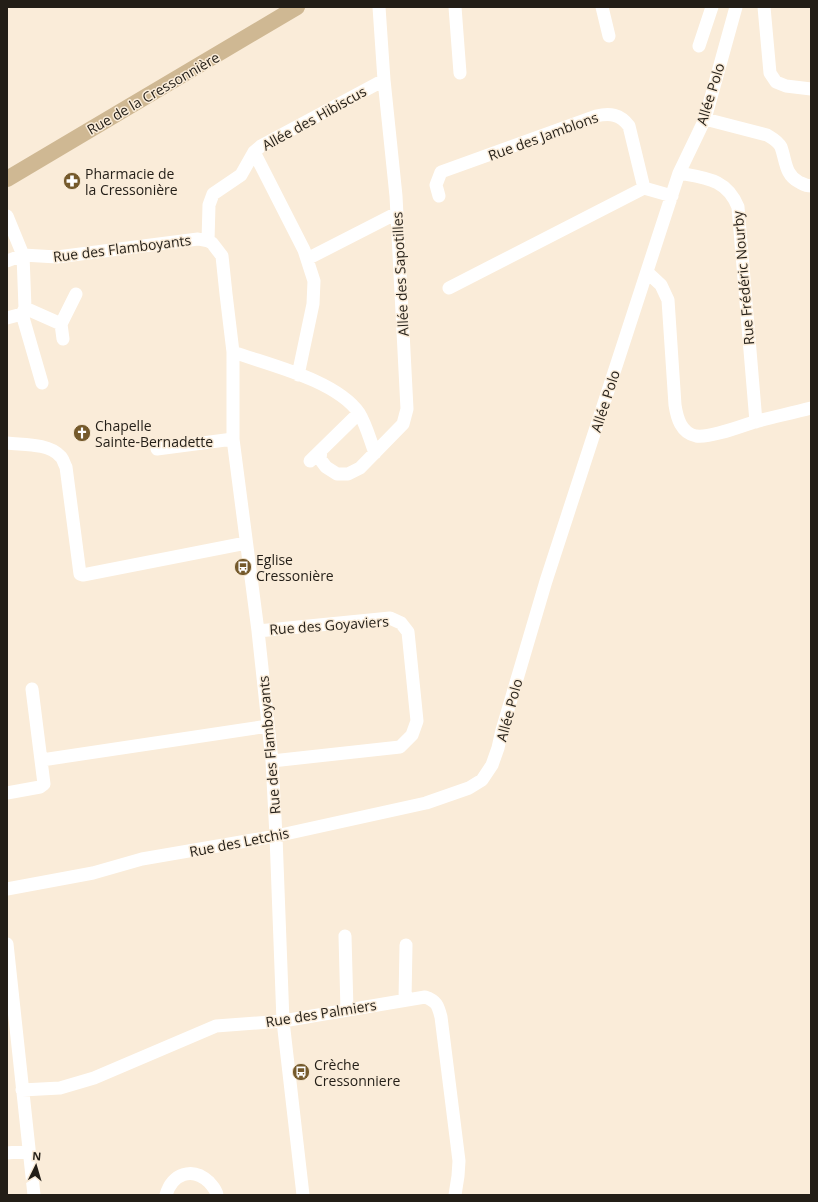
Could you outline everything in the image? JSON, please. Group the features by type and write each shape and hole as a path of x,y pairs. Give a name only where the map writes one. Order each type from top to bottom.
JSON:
{"main road":[{"name":"Rue de la Cressonnière","path":"7,179 297,7"}],"street":[{"name":"Allée des Sapotilles","path":"321,450 320,458 326,467 337,474 348,474 360,468 403,424 407,409 397,213 384,80 379,7"},
{"path":"455,7 460,73"},
{"path":"602,7 609,36"},
{"path":"699,46 712,7"},
{"name":"Allée Polo","path":"469,788 482,780 492,766 546,581 679,173 705,119 736,7"},
{"path":"764,7 770,73 776,82 786,86 811,89"},
{"name":"Allée des Hibiscus","path":"208,241 209,205 213,194 240,174 254,152 261,146 384,80"},
{"name":"Rue des Jamblons","path":"440,196 436,185 441,172 596,116 606,114 617,116 624,120 629,126 644,188"},
{"path":"705,119 767,135 775,140 781,146 786,167 793,179 807,186 811,186"},
{"path":"254,152 304,250 314,281 313,304 298,375"},
{"name":"Rue Frédéric Nourby","path":"679,173 701,177 727,188 734,197 738,208 756,422"},
{"path":"449,288 644,188 672,196"},
{"path":"307,259 397,213"},
{"path":"7,216 23,255 24,311 42,383"},
{"name":"Rue des Flamboyants","path":"23,255 57,257 198,240 208,241 216,246 222,256 233,352 233,439 258,630 272,761 282,1021 304,1195"},
{"path":"7,261 23,255"},
{"path":"647,272 661,285 668,300 675,405 678,419 684,430 696,436 712,435 811,408"},
{"path":"63,339 61,324 76,294"},
{"path":"7,318 24,311 61,324"},
{"path":"233,352 328,386 343,396 359,413 375,453"},
{"path":"310,461 359,413"},
{"path":"157,449 233,439"},
{"path":"7,443 41,446 52,449 61,456 66,467 78,572 82,575 246,543"},
{"name":"Rue des Goyaviers","path":"258,630 390,618 401,623 408,632 417,721 412,735 400,747 272,761"},
{"path":"7,793 40,787 44,784 32,689"},
{"path":"42,760 268,726"},
{"name":"Rue des Letchis","path":"7,889 93,873 142,859 276,836 426,803 469,788"},
{"path":"345,936 347,1010"},
{"path":"7,944 12,1045 22,1090 34,1195"},
{"path":"405,1000 406,946"},
{"name":"Rue des Palmiers","path":"22,1090 60,1088 94,1078 216,1026 282,1021 425,997 433,1000 438,1007 441,1017 459,1161 455,1195"},
{"path":"7,1153 29,1151"},
{"path":"166,1195 171,1184 178,1176 186,1173 204,1177 216,1190 217,1195"}],"place":[{"name":"Pharmacie de la Cressonière","path":"72,181"},
{"name":"Chapelle Sainte-Bernadette","path":"82,433"},
{"name":"Eglise Cressonière","path":"243,567"},
{"name":"Crèche Cressonniere","path":"301,1072"}]}
